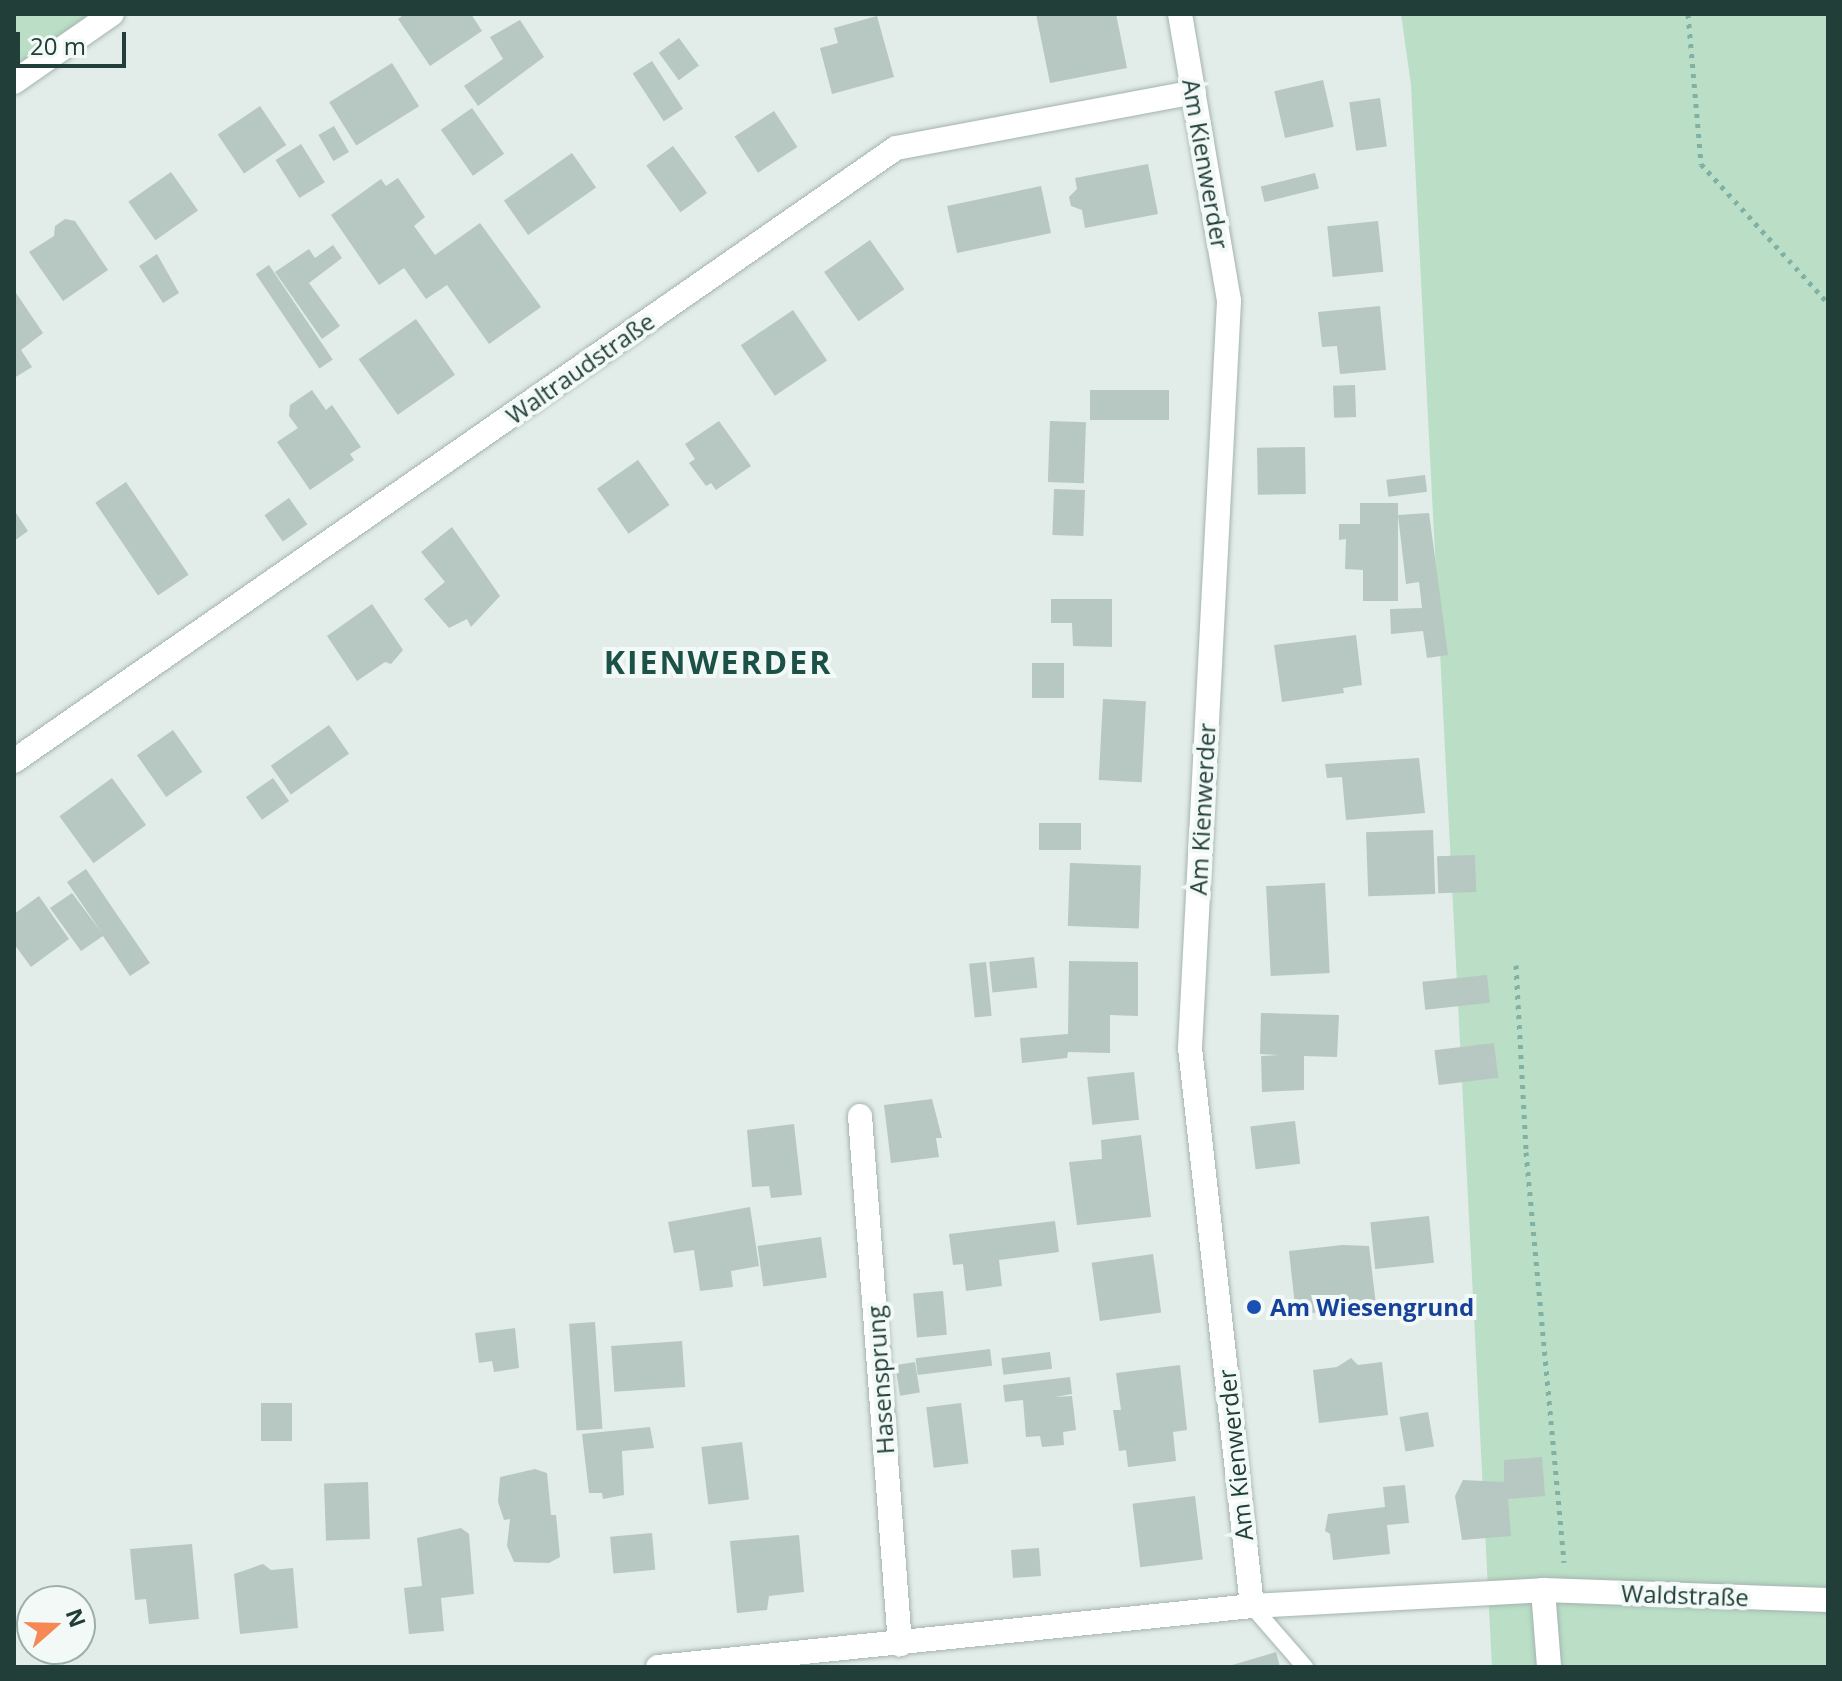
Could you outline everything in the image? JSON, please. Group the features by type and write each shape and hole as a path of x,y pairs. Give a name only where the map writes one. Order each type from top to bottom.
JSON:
{"street":[{"path":"14,82 112,14"},
{"name":"Am Kienwerder","path":"1180,14 1229,301 1190,1048 1252,1606"},
{"name":"Waltraudstraße","path":"14,761 896,148 1194,92"},
{"name":"Hasensprung","path":"860,1116 900,1644"},
{"path":"658,1667 1252,1606 1554,1591 1549,1667"},
{"name":"Waldstraße","path":"1554,1591 1828,1600"}],"lane":[{"path":"1252,1606 1305,1667"}],"path":[{"path":"1688,14 1701,164 1828,303"},
{"path":"1516,965 1554,1591"}],"green space":[{"path":"14,14 97,14 14,71"},
{"path":"1401,14 1828,14 1828,1667 1492,1667 1411,85"}],"building":[{"path":"405,14 471,14 482,31 430,66 398,19"},
{"path":"1036,14 1116,14 1127,68 1050,83"},
{"path":"877,16 894,77 832,94 820,48 838,43 834,28"},
{"path":"520,20 544,57 478,106 464,86 503,59 490,37"},
{"path":"679,38 699,66 679,80 659,53"},
{"path":"652,61 683,109 664,121 633,74"},
{"path":"392,63 419,106 356,145 329,102"},
{"path":"1323,80 1334,127 1285,138 1274,91"},
{"path":"1380,98 1387,147 1356,151 1349,102"},
{"path":"260,106 286,145 244,173 218,135"},
{"path":"472,108 504,154 473,176 441,130"},
{"path":"774,111 797,147 758,173 735,137"},
{"path":"334,126 349,152 333,161 318,135"},
{"path":"301,144 325,182 299,198 276,160"},
{"path":"673,146 707,193 680,212 646,165"},
{"path":"572,153 596,187 528,235 504,201"},
{"path":"1148,164 1158,214 1085,228 1082,210 1071,206 1069,197 1077,189 1075,178"},
{"path":"171,172 198,211 155,240 128,202"},
{"path":"1315,173 1319,189 1265,202 1261,187"},
{"path":"398,178 425,217 414,226 435,255 480,223 541,307 489,344 447,285 426,299 404,268 379,285 331,215 381,179 386,186"},
{"path":"1041,186 1051,233 957,253 947,206"},
{"path":"65,219 75,221 108,270 63,301 29,252 54,236 55,226"},
{"path":"1378,221 1383,272 1333,277 1327,226"},
{"path":"870,240 904,289 859,321 824,272"},
{"path":"333,245 342,258 309,283 340,326 322,339 275,272 309,249 315,258"},
{"path":"157,254 179,293 163,303 139,266"},
{"path":"269,265 333,360 319,368 256,274"},
{"path":"14,290 43,333 21,350 32,367 14,378"},
{"path":"1380,306 1386,370 1340,374 1337,346 1322,347 1318,312"},
{"path":"793,310 827,361 775,396 741,345"},
{"path":"416,319 455,375 398,415 359,359"},
{"path":"1355,385 1356,417 1334,418 1333,386"},
{"path":"312,390 326,410 332,405 361,447 350,454 354,460 310,490 277,442 298,428 289,416 290,405"},
{"path":"1090,390 1169,390 1169,420 1090,420"},
{"path":"719,421 751,466 716,490 711,483 706,486 689,463 695,459 685,444"},
{"path":"1050,421 1086,422 1084,483 1048,482"},
{"path":"1305,447 1306,494 1258,495 1257,448"},
{"path":"638,460 670,505 629,534 597,489"},
{"path":"1425,475 1427,492 1388,497 1386,480"},
{"path":"126,482 189,575 158,596 95,503"},
{"path":"1054,489 1085,490 1083,536 1052,535"},
{"path":"289,498 307,524 283,541 264,515"},
{"path":"1360,503 1398,503 1398,601 1363,601 1363,570 1345,569 1346,539 1339,540 1339,524 1360,524"},
{"path":"14,510 28,531 14,541"},
{"path":"1429,513 1448,655 1427,658 1423,631 1391,634 1390,609 1422,608 1419,582 1406,584 1398,515"},
{"path":"452,527 500,596 471,627 467,619 449,628 424,599 445,582 421,552"},
{"path":"1051,599 1112,599 1112,647 1073,646 1072,623 1051,623"},
{"path":"372,604 403,650 391,664 385,662 357,681 327,636"},
{"path":"1356,635 1362,685 1343,688 1344,693 1282,702 1274,645"},
{"path":"1032,663 1064,663 1064,698 1032,698"},
{"path":"1103,699 1146,701 1142,782 1099,780"},
{"path":"329,725 349,754 291,794 271,766"},
{"path":"173,730 202,772 166,797 137,755"},
{"path":"1419,758 1425,813 1346,820 1342,777 1327,778 1325,764"},
{"path":"112,778 146,825 94,863 59,816"},
{"path":"273,778 289,801 262,820 246,797"},
{"path":"1039,823 1081,823 1081,850 1039,850"},
{"path":"1433,830 1435,894 1368,896 1366,832"},
{"path":"1475,855 1476,892 1438,893 1437,856"},
{"path":"1070,863 1141,865 1139,928 1068,926"},
{"path":"86,869 150,963 130,976 103,936 81,951 50,908 72,893 102,933 67,882"},
{"path":"1325,883 1330,973 1271,976 1266,886"},
{"path":"39,896 69,939 31,967 14,944 14,914"},
{"path":"1034,957 1037,988 992,993 989,962"},
{"path":"1069,961 1138,962 1138,1016 1110,1015 1110,1053 1068,1052 1067,1058 1022,1063 1020,1038 1068,1034"},
{"path":"986,962 992,1016 975,1017 969,964"},
{"path":"1487,975 1490,1003 1425,1010 1422,982"},
{"path":"1261,1013 1339,1015 1337,1057 1304,1056 1304,1090 1262,1092 1261,1056 1279,1055 1260,1054"},
{"path":"1494,1043 1498,1078 1439,1085 1434,1050"},
{"path":"1134,1072 1139,1120 1092,1125 1087,1077"},
{"path":"932,1099 942,1138 936,1138 939,1157 891,1163 884,1105"},
{"path":"1295,1121 1300,1164 1256,1169 1250,1126"},
{"path":"794,1124 802,1195 771,1198 769,1186 752,1187 747,1130"},
{"path":"1141,1135 1151,1217 1077,1225 1069,1162 1102,1159 1101,1140"},
{"path":"750,1207 759,1266 731,1271 733,1287 700,1291 694,1250 674,1253 668,1222"},
{"path":"1429,1216 1434,1263 1375,1269 1370,1222"},
{"path":"1055,1221 1059,1252 999,1260 1002,1286 966,1291 963,1264 953,1265 949,1234"},
{"path":"821,1237 827,1278 763,1287 758,1246"},
{"path":"1342,1245 1369,1246 1376,1305 1296,1315 1289,1251"},
{"path":"1153,1254 1161,1312 1100,1321 1092,1263"},
{"path":"943,1291 947,1335 917,1337 913,1294"},
{"path":"595,1322 602,1429 577,1431 569,1324"},
{"path":"515,1328 519,1368 494,1372 492,1361 479,1363 475,1333"},
{"path":"682,1341 685,1387 614,1392 611,1346"},
{"path":"990,1349 992,1366 918,1375 916,1358"},
{"path":"1050,1352 1052,1369 1003,1375 1001,1358"},
{"path":"1351,1358 1358,1365 1382,1362 1388,1415 1319,1423 1313,1370 1337,1367"},
{"path":"915,1362 920,1393 900,1396 895,1365"},
{"path":"1180,1365 1187,1430 1173,1432 1176,1461 1128,1467 1126,1450 1119,1451 1113,1410 1121,1410 1116,1373"},
{"path":"1070,1377 1072,1394 1055,1397 1072,1396 1076,1430 1063,1432 1064,1445 1042,1447 1040,1436 1026,1437 1023,1400 1005,1402 1003,1385"},
{"path":"261,1403 292,1403 292,1441 261,1441"},
{"path":"961,1403 968,1464 934,1468 926,1407"},
{"path":"1428,1412 1434,1446 1406,1452 1399,1417"},
{"path":"650,1427 654,1448 622,1451 624,1495 603,1499 602,1493 589,1493 582,1434"},
{"path":"742,1442 749,1500 708,1505 701,1447"},
{"path":"1542,1457 1545,1496 1508,1499 1511,1536 1462,1540 1455,1496 1463,1480 1504,1482 1504,1460"},
{"path":"535,1469 547,1473 551,1515 556,1515 560,1557 549,1563 514,1562 507,1546 510,1519 504,1520 498,1502 500,1477"},
{"path":"368,1482 370,1539 326,1541 324,1484"},
{"path":"1405,1485 1409,1523 1387,1525 1390,1554 1333,1560 1330,1534 1325,1531 1328,1514 1385,1507 1383,1487"},
{"path":"1195,1496 1203,1560 1140,1567 1132,1504"},
{"path":"461,1528 469,1534 474,1594 441,1598 444,1631 409,1634 404,1588 422,1586 417,1538"},
{"path":"652,1533 655,1570 613,1574 610,1537"},
{"path":"799,1535 804,1592 769,1596 767,1610 737,1613 730,1541"},
{"path":"192,1544 199,1619 149,1624 146,1599 135,1600 130,1549"},
{"path":"1039,1548 1041,1576 1013,1578 1011,1550"},
{"path":"263,1564 271,1570 293,1568 298,1628 240,1634 234,1574"},
{"path":"1276,1652 1280,1667 1229,1666"}],"place":[{"name":"Am Wiesengrund","path":"1254,1307"}],"district":[{"name":"KIENWERDER","path":"718,662"}]}
